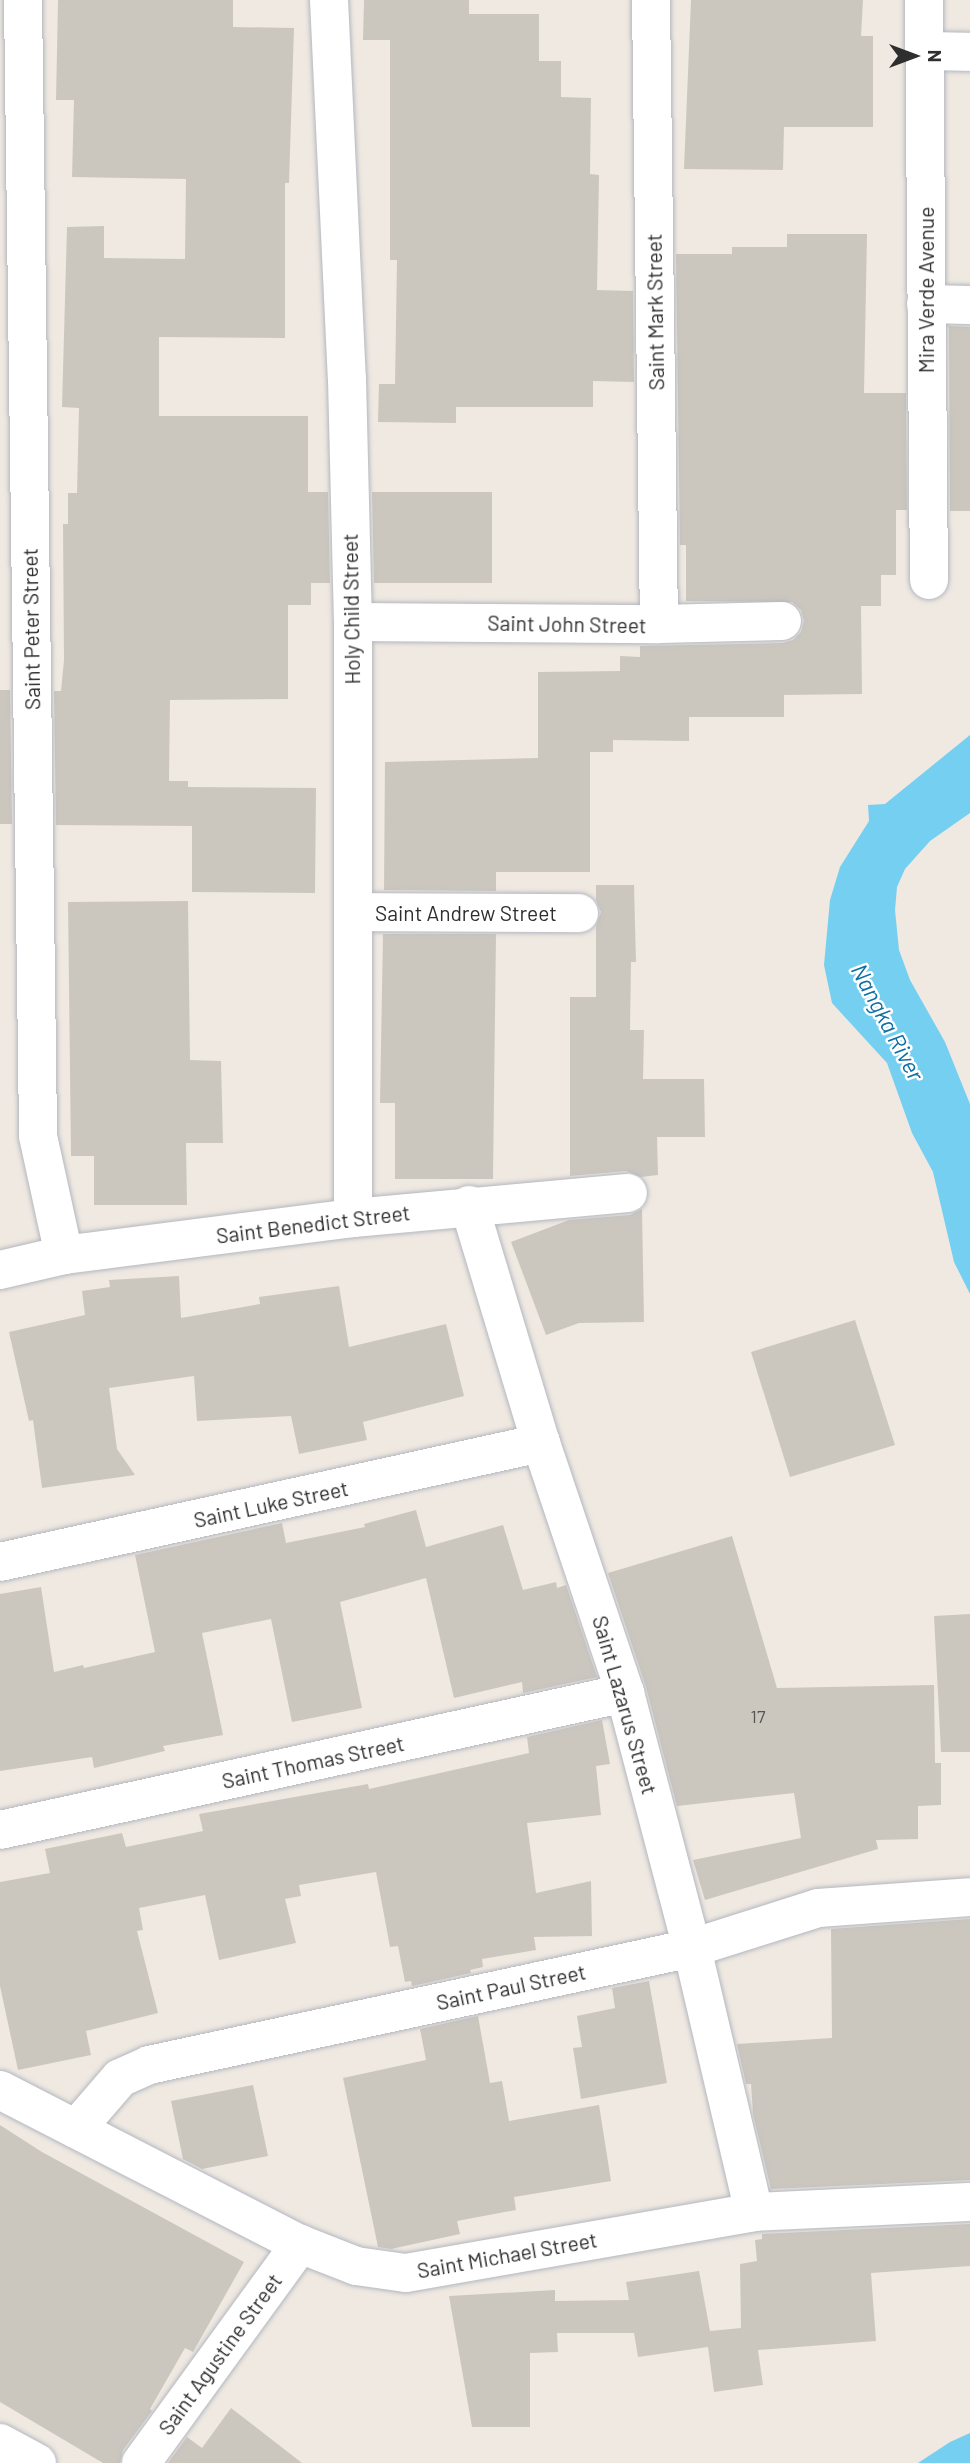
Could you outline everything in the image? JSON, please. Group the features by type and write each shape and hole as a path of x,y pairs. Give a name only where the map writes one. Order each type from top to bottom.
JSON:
{"street":[{"name":"Saint Peter Street","path":"23,0 38,1136 64,1255"},
{"name":"Holy Child Street","path":"329,0 347,379 353,622 354,1218"},
{"name":"Saint Mark Street","path":"651,0 659,624"},
{"name":"Mira Verde Avenue","path":"924,0 929,580"},
{"path":"924,51 970,52"},
{"path":"926,304 970,305"},
{"name":"Saint John Street","path":"353,622 659,624 782,621"},
{"name":"Saint Andrew Street","path":"353,912 579,914"},
{"name":"Saint Benedict Street","path":"0,1270 64,1255 354,1218 469,1205 628,1193"},
{"name":"Saint Lazarus Street","path":"469,1205 541,1443 625,1693 692,1948 754,2212"},
{"name":"Saint Luke Street","path":"0,1562 541,1443"},
{"name":"Saint Thomas Street","path":"0,1830 625,1693"},
{"name":"Saint Paul Street","path":"76,2129 120,2078 149,2065 692,1948 818,1908 970,1897"},
{"name":"Saint Michael Street","path":"0,2090 300,2244 356,2266 406,2273 754,2212 970,2202"},
{"name":"Saint Agustine Street","path":"141,2463 300,2244"},
{"path":"0,2443 37,2463"}],"water":[{"name":"Nangka River","path":"970,735 970,813 930,841 905,869 897,887 895,910 899,950 910,980 945,1042 970,1104 970,1294 954,1262 933,1172 912,1133 887,1063 832,1003 824,965 830,900 840,867 869,821 868,805 885,804"},
{"path":"970,2433 970,2463 918,2463 950,2442"}],"building":[{"path":"58,0 233,0 233,27 294,28 289,183 285,183 285,338 159,337 159,416 308,416 308,492 328,492 330,583 311,583 311,605 288,605 288,699 170,700 169,781 188,781 188,787 316,788 315,893 192,892 192,826 56,825 54,691 61,691 64,660 63,524 68,524 68,493 77,493 79,408 62,407 67,227 104,226 104,258 185,259 186,179 72,177 74,100 56,100"},
{"path":"364,0 469,0 469,14 539,14 539,61 561,61 561,97 591,98 590,174 599,175 597,290 633,291 634,382 593,381 593,407 456,407 456,423 378,422 379,384 395,384 397,260 390,260 390,40 363,40"},
{"path":"691,0 863,0 861,36 873,36 873,127 784,127 783,170 684,169"},
{"path":"787,234 867,234 864,393 906,393 907,510 896,510 896,575 881,575 881,606 861,606 862,694 784,695 784,717 689,717 689,741 613,740 613,752 590,752 590,872 496,872 496,891 384,890 385,762 538,758 538,672 620,671 620,656 640,657 640,646 783,643 793,640 801,632 804,621 801,610 792,602 686,601 686,545 680,545 676,254 732,254 732,247 787,247"},
{"path":"949,326 970,327 970,511 950,511"},
{"path":"372,492 492,492 492,583 374,583"},
{"path":"0,690 10,690 12,824 0,824"},
{"path":"596,885 634,885 636,962 631,962 630,1030 644,1030 643,1079 704,1079 705,1137 657,1137 658,1175 641,1177 626,1171 570,1176 570,997 596,997 596,926 601,912 596,900"},
{"path":"188,901 190,1060 221,1061 223,1143 186,1143 187,1205 94,1205 94,1156 71,1156 68,902"},
{"path":"383,934 496,934 493,1179 395,1179 395,1103 380,1103"},
{"path":"642,1209 644,1322 579,1323 546,1335 511,1242 569,1220 630,1215"},
{"path":"179,1276 181,1318 260,1304 259,1297 339,1286 349,1347 446,1324 464,1396 363,1422 367,1440 299,1454 291,1416 197,1421 194,1376 109,1388 117,1449 135,1475 42,1488 33,1420 29,1421 9,1332 85,1315 82,1291 110,1287 109,1280"},
{"path":"855,1320 895,1445 790,1477 751,1352"},
{"path":"416,1510 426,1547 503,1525 523,1590 556,1582 557,1588 566,1585 597,1677 523,1693 522,1682 454,1698 426,1578 340,1602 362,1708 292,1722 271,1619 202,1633 223,1735 163,1746 165,1751 94,1768 92,1757 0,1771 0,1594 41,1587 54,1672 83,1665 84,1668 155,1652 135,1555 282,1523 286,1543 365,1527 364,1524"},
{"path":"732,1536 777,1688 934,1685 935,1763 941,1763 941,1805 918,1806 918,1839 876,1840 878,1849 705,1900 693,1860 801,1838 794,1793 677,1806 646,1687 608,1573"},
{"path":"970,1614 970,1752 941,1752 934,1616"},
{"path":"602,1720 610,1764 596,1766 601,1815 527,1823 536,1893 591,1881 592,1936 534,1937 536,1950 482,1959 483,1967 470,1970 471,1973 412,1986 411,1981 405,1982 398,1946 390,1947 376,1872 299,1885 301,1896 285,1899 296,1943 219,1960 205,1895 139,1908 143,1930 137,1931 158,2013 86,2031 91,2055 18,2070 0,1986 0,1882 50,1873 45,1849 122,1833 126,1847 203,1831 199,1814 368,1784 369,1789 529,1753 527,1737"},
{"path":"970,1919 970,2180 771,2189 753,2114 751,2084 746,2084 737,2044 832,2038 831,1929"},
{"path":"649,1981 667,2083 581,2099 573,2048 582,2047 577,2016 615,2008 612,1988"},
{"path":"478,2016 490,2083 502,2081 509,2121 599,2105 611,2181 514,2197 516,2210 457,2221 460,2234 391,2249 378,2247 343,2078 426,2060 420,2029"},
{"path":"253,2085 268,2156 202,2169 183,2159 171,2101"},
{"path":"0,2125 42,2152 244,2262 193,2352 185,2348 150,2409 152,2411 123,2450 120,2463 103,2463 0,2402"},
{"path":"970,2224 970,2266 871,2273 876,2341 758,2350 763,2385 714,2392 708,2347 638,2357 634,2333 557,2333 558,2352 530,2353 530,2427 472,2427 449,2296 555,2290 555,2301 629,2300 626,2282 699,2271 710,2331 741,2328 740,2264 757,2261 755,2240 762,2239 762,2234"},
{"path":"231,2408 302,2463 168,2463 187,2437 202,2448"}]}
